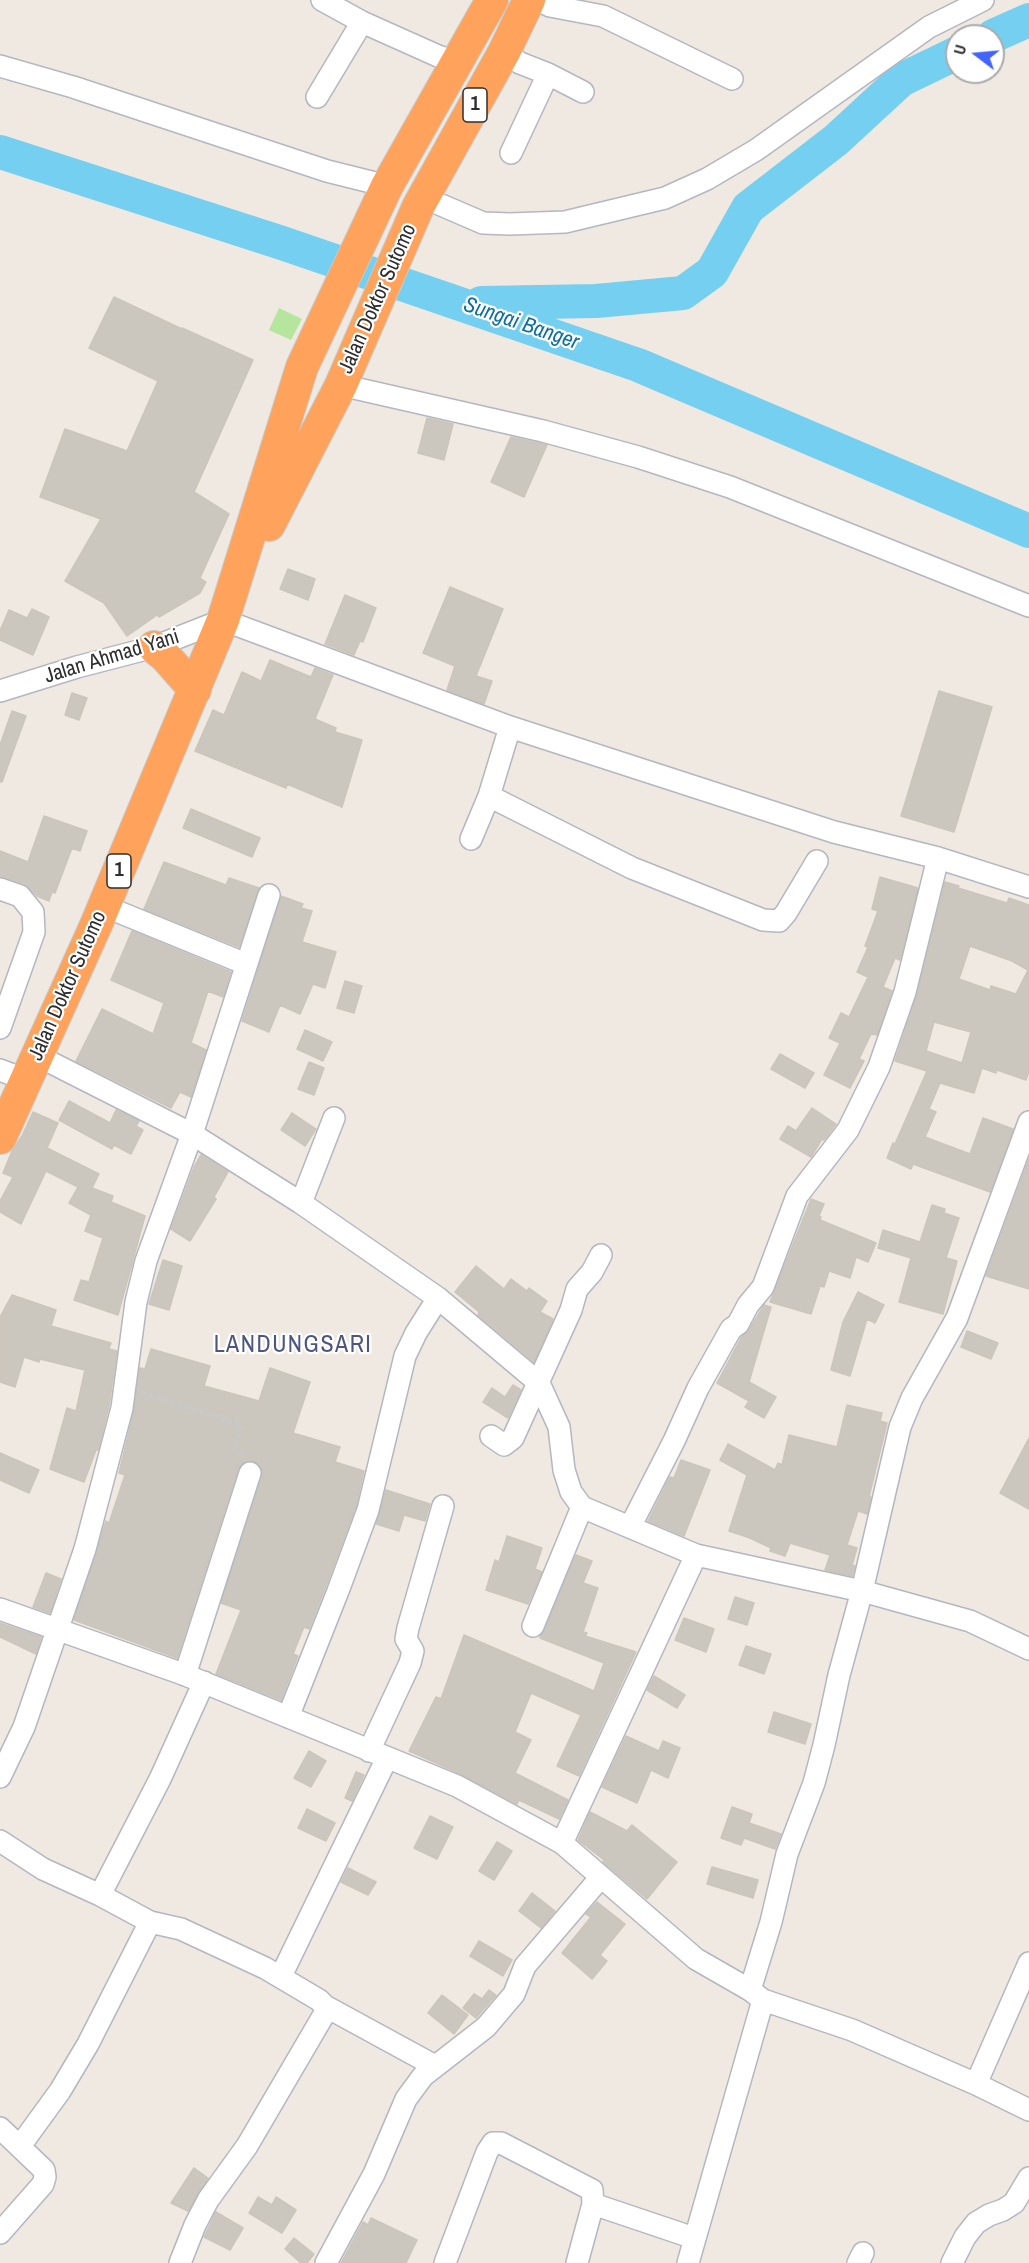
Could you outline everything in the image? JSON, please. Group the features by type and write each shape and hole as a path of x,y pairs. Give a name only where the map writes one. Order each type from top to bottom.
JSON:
{"highway":[{"name":"Jalan Doktor Sutomo","path":"0,1138 21,1068 104,906 227,610 302,367 386,189 492,0"},
{"name":"Jalan Doktor Sutomo","path":"227,610 342,383 421,203 504,52 529,0"},
{"path":"154,647 172,663 195,690"}],"street":[{"path":"321,0 362,22 438,56 457,62"},
{"path":"537,0 550,6 603,16 732,79"},
{"path":"421,203 483,223 510,224 565,222 665,198 707,179 756,150 929,27 983,0"},
{"path":"317,97 362,22"},
{"path":"504,52 520,63 583,92"},
{"path":"0,66 73,87 386,189"},
{"path":"511,153 548,75"},
{"path":"342,383 543,431 638,457 730,487 1029,606"},
{"path":"227,610 510,727 834,832 938,858 1029,887"},
{"name":"Jalan Ahmad Yani","path":"0,692 77,667 154,647 227,610"},
{"path":"471,839 489,796 510,727"},
{"path":"489,796 632,868 763,920 779,921 817,861"},
{"path":"630,1527 698,1388 731,1329 738,1324 747,1305 763,1287 797,1196 848,1130 867,1094 879,1067 905,992 938,858"},
{"path":"0,889 20,896 33,912 34,932 0,1028"},
{"path":"0,1777 24,1726 85,1549 126,1387 133,1320 146,1261 192,1134 269,896"},
{"path":"104,906 246,964"},
{"path":"21,1068 192,1134 301,1203 438,1298 539,1383 559,1427 564,1470 571,1492 582,1507 696,1555 862,1591 970,1621 1029,1649"},
{"path":"301,1203 334,1118"},
{"path":"688,2263 724,2139 787,1854 814,1784 825,1745 839,1675 862,1591 900,1427 912,1398 957,1318 1029,1122"},
{"path":"491,1437 504,1445 513,1438 571,1310 577,1289 592,1272 601,1255"},
{"path":"288,1717 368,1510 405,1356 416,1333 438,1298"},
{"path":"100,1895 160,1779 194,1679 250,1473"},
{"path":"281,1976 378,1754 410,1663 413,1651 406,1639 408,1628 443,1506"},
{"path":"533,1626 582,1507"},
{"path":"562,1843 696,1555"},
{"path":"0,1609 194,1679 457,1786 562,1843 696,1959 757,1995 852,2030 976,2084 1029,2110"},
{"path":"0,1841 43,1869 100,1895 150,1922 181,1929 281,1976 325,2006 435,2066"},
{"path":"326,2263 374,2174 406,2099 423,2076 486,2027 514,1994 525,1966 601,1877"},
{"path":"20,2146 60,2091 88,2044 150,1922"},
{"path":"976,2084 1029,1963"},
{"path":"180,2263 208,2200 247,2146 321,2021 326,2011 325,2006"},
{"path":"0,2128 44,2170 45,2177 43,2184 0,2233"},
{"path":"445,2263 487,2151 493,2143 501,2143 592,2190 594,2204 577,2263"},
{"path":"952,2263 965,2237 976,2223 989,2214 1003,2210 1014,2203 1029,2178"},
{"path":"594,2204 694,2238"}],"path":[{"path":"126,1387 241,1425 234,1450 254,1459 250,1473"}],"green space":[{"path":"279,308 302,319 291,340 269,330"}],"building":[{"path":"114,297 253,360 194,492 229,514 200,578 206,582 200,593 159,617 157,615 127,636 104,603 65,581 101,519 40,497 65,429 127,451 158,381 89,348"},
{"path":"427,418 453,424 444,460 418,453"},
{"path":"511,437 547,445 524,497 491,482"},
{"path":"288,569 315,579 308,600 280,589"},
{"path":"450,587 503,609 476,676 492,681 484,704 447,690 455,666 423,653"},
{"path":"345,595 376,608 363,642 360,641 354,655 325,644"},
{"path":"32,609 49,617 33,655 0,640 0,631 9,610 27,618"},
{"path":"270,660 311,677 315,668 333,675 315,719 336,728 335,732 362,740 342,807 287,784 286,788 195,751 213,710 224,715 242,672 261,681"},
{"path":"939,691 992,707 954,832 901,816"},
{"path":"72,693 87,698 79,720 65,715"},
{"path":"12,711 26,716 2,782 0,782 0,745"},
{"path":"191,809 260,838 252,857 183,828"},
{"path":"44,816 87,831 80,851 72,848 55,893 52,892 49,901 37,896 24,884 0,877 0,851 28,862"},
{"path":"164,862 226,885 229,878 259,888 239,947 144,909"},
{"path":"880,877 918,888 900,960 895,958 883,987 892,991 877,1035 871,1034 859,1059 864,1061 850,1088 824,1075 840,1043 829,1038 841,1013 849,1017 868,977 857,972 868,947 865,946 878,911 872,909"},
{"path":"945,882 1007,903 1009,898 1029,905 1029,1071 1026,1080 997,1070 996,1073 982,1068 974,1093 940,1083 929,1109 936,1112 925,1137 970,1154 983,1118 1013,1129 990,1192 913,1164 911,1169 887,1158 927,1071 895,1061 917,995","holes":["970,946 1012,961 1028,970 1016,994 991,986 990,990 959,979","934,1022 971,1032 962,1063 926,1051"]},
{"path":"281,896 303,904 301,908 312,911 302,942 336,952 325,988 313,984 300,1014 280,1005 269,1032 242,1021"},
{"path":"132,931 231,972 223,997 208,991 191,1043 206,1050 191,1097 180,1092 171,1108 76,1061 102,1009 153,1034 164,1003 111,980"},
{"path":"345,981 362,986 354,1013 337,1008"},
{"path":"305,1030 332,1042 323,1061 297,1049"},
{"path":"780,1054 814,1073 805,1088 771,1069"},
{"path":"309,1062 324,1068 314,1095 298,1089"},
{"path":"69,1101 110,1123 116,1110 139,1121 136,1126 143,1130 131,1154 114,1145 112,1149 59,1120"},
{"path":"812,1108 836,1124 824,1140 822,1139 811,1157 780,1139 788,1126 796,1131"},
{"path":"33,1112 58,1123 47,1148 99,1174 92,1188 113,1196 111,1202 145,1216 118,1315 74,1300 81,1280 89,1282 103,1238 85,1231 91,1215 69,1203 78,1187 46,1171 21,1224 0,1212 0,1201 13,1177 3,1173"},
{"path":"292,1113 316,1129 305,1146 281,1130"},
{"path":"201,1155 228,1172 214,1197 216,1199 190,1241 171,1229 194,1167"},
{"path":"1029,1159 1029,1289 986,1276"},
{"path":"811,1199 824,1204 819,1216 820,1220 876,1243 868,1262 856,1257 850,1278 829,1271 824,1287 820,1286 811,1314 770,1302"},
{"path":"932,1205 945,1209 944,1213 959,1218 946,1258 957,1261 943,1314 899,1302 911,1258 878,1248 883,1230 920,1242"},
{"path":"163,1260 182,1266 169,1310 149,1304"},
{"path":"476,1266 504,1289 511,1279 527,1291 529,1288 547,1301 540,1312 553,1319 534,1362 478,1315 479,1312 455,1292"},
{"path":"858,1292 884,1305 875,1323 867,1319 850,1376 831,1370 843,1322"},
{"path":"12,1295 56,1310 51,1326 111,1343 109,1349 117,1351 109,1406 98,1450 96,1450 84,1482 50,1469 67,1408 76,1411 85,1370 24,1357 15,1387 0,1382 0,1317"},
{"path":"764,1305 771,1307 749,1382 776,1397 764,1418 745,1407 749,1401 717,1383 741,1338 749,1330"},
{"path":"967,1331 998,1343 991,1359 961,1347"},
{"path":"151,1349 210,1366 204,1386 259,1401 270,1368 310,1382 293,1433 340,1447 335,1462 364,1471 356,1506 309,1629 304,1627 293,1654 298,1656 281,1700 216,1674 241,1610 221,1603 262,1477 262,1470 254,1461 247,1461 238,1469 177,1658 74,1620 106,1521 109,1523 125,1475 119,1473 134,1411 140,1368 145,1369"},
{"path":"513,1385 521,1390 508,1418 483,1402 492,1388 505,1397"},
{"path":"847,1405 882,1413 880,1421 887,1423 867,1514 858,1511 847,1545 857,1548 852,1565 855,1566 852,1576 825,1570 830,1555 790,1543 785,1556 770,1551 771,1548 750,1538 729,1531 747,1475 720,1460 728,1444 775,1470 778,1463 782,1465 789,1435 837,1447"},
{"path":"1029,1438 1029,1509 1000,1493"},
{"path":"0,1453 39,1470 29,1493 0,1480"},
{"path":"681,1460 710,1470 684,1536 648,1521 670,1477 674,1478"},
{"path":"386,1490 430,1504 425,1521 404,1515 399,1531 376,1524"},
{"path":"507,1536 542,1548 535,1569 542,1572 528,1604 486,1590 495,1560 499,1562"},
{"path":"576,1555 592,1561 583,1583 598,1588 583,1632 587,1633 585,1636 636,1652 579,1776 557,1766 581,1715 531,1693 515,1732 531,1740 515,1773 568,1800 559,1819 519,1800 517,1804 463,1775 409,1751 436,1697 441,1699 464,1635 594,1691 604,1663 540,1638"},
{"path":"46,1573 61,1579 50,1613 33,1607"},
{"path":"735,1597 754,1603 747,1625 728,1619"},
{"path":"684,1618 714,1629 706,1652 675,1640"},
{"path":"0,1623 41,1637 36,1654 0,1637"},
{"path":"746,1646 771,1654 764,1674 739,1665"},
{"path":"654,1676 685,1695 677,1708 647,1690"},
{"path":"774,1712 811,1724 805,1744 768,1732"},
{"path":"626,1736 659,1751 663,1741 680,1748 668,1778 651,1770 637,1803 602,1787"},
{"path":"309,1751 326,1761 311,1787 294,1778"},
{"path":"356,1772 364,1775 352,1801 345,1798"},
{"path":"732,1807 752,1814 749,1823 781,1834 775,1849 744,1838 741,1845 721,1838"},
{"path":"307,1809 335,1823 326,1841 298,1828"},
{"path":"590,1812 627,1831 632,1825 677,1862 647,1899 578,1840"},
{"path":"430,1816 453,1827 437,1859 414,1848"},
{"path":"497,1842 512,1851 494,1880 479,1871"},
{"path":"712,1867 758,1880 753,1898 707,1884"},
{"path":"348,1868 376,1882 368,1895 341,1882"},
{"path":"532,1893 555,1911 541,1928 519,1911"},
{"path":"597,1902 625,1924 600,1955 607,1961 592,1979 562,1953 591,1917 586,1914"},
{"path":"479,1941 512,1960 503,1976 470,1956"},
{"path":"489,1990 496,1995 476,2018 463,2008 474,1994 482,1999"},
{"path":"442,1995 468,2015 454,2034 428,2013"},
{"path":"194,2168 208,2178 188,2211 171,2203"},
{"path":"258,2197 272,2205 276,2197 296,2210 282,2233 249,2213"},
{"path":"216,2212 243,2228 230,2250 204,2237"},
{"path":"371,2218 417,2240 406,2263 341,2263 363,2222 368,2225"},
{"path":"294,2238 314,2254 307,2263 301,2263 285,2249"}],"waterway":[{"path":"1005,31 1029,20"},
{"path":"481,303 596,301 683,293 712,272 748,208 836,140 901,80 945,59"},
{"name":"Sungai Banger","path":"0,152 282,243 638,365 1029,531"}],"district":[{"name":"LANDUNGSARI","path":"293,1346"}]}
